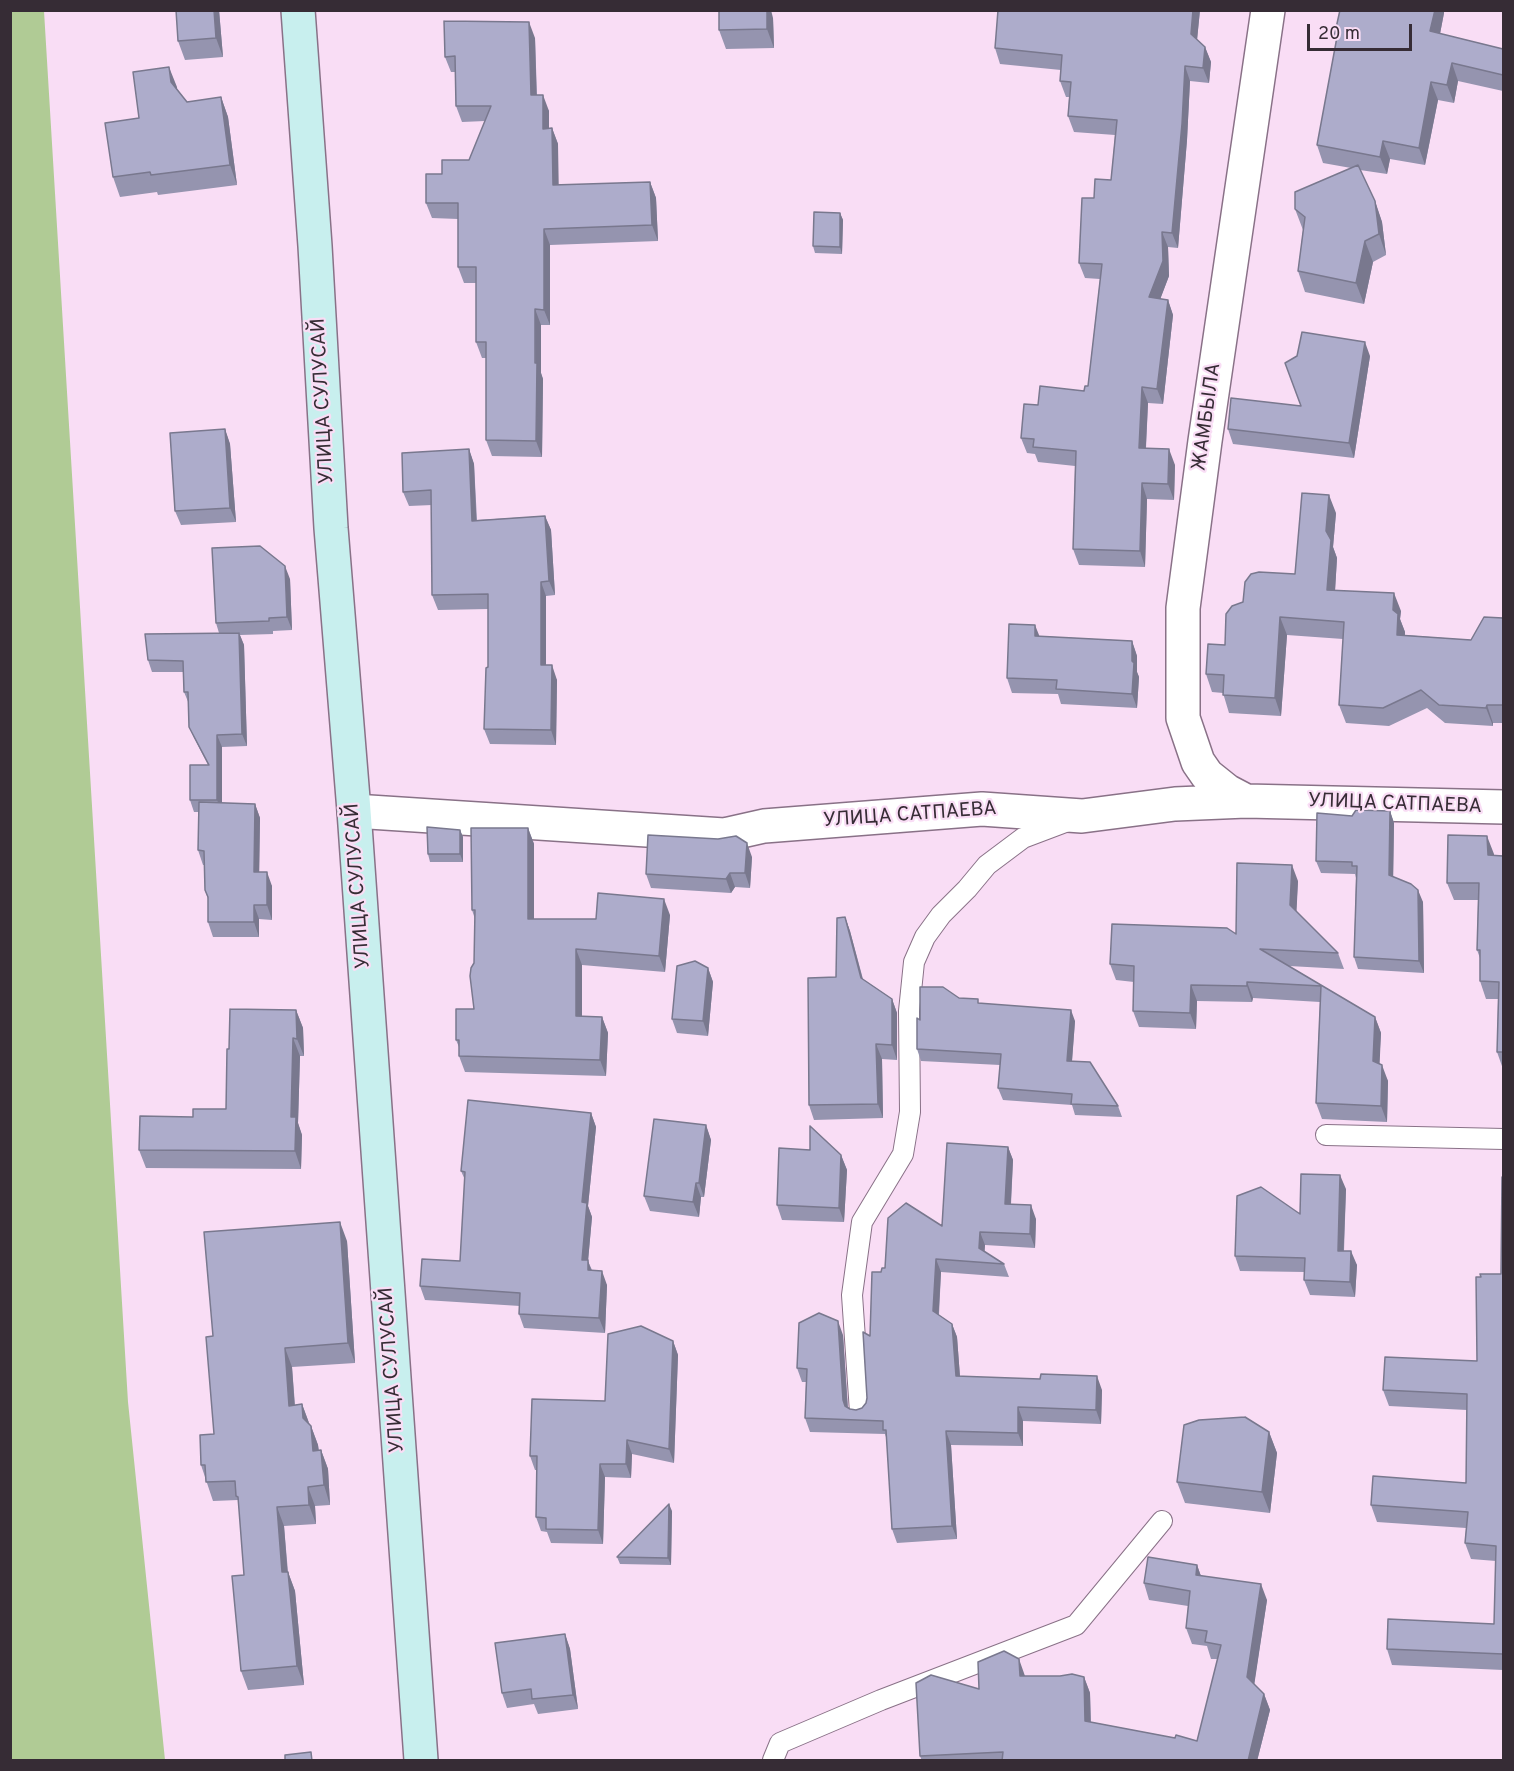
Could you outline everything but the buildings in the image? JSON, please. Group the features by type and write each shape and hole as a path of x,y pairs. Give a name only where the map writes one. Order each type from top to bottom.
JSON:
{"main road":[{"name":"УЛИЦА СУЛУСАЙ","path":"298,10 315,246 331,528 354,811 421,1761"}],"street":[{"name":"ЖАМБЫЛА","path":"1246,801 1227,791 1207,775 1198,762 1183,718 1183,608 1206,429 1268,10"},
{"name":"УЛИЦА САТПАЕВА","path":"354,811 724,835 764,826 982,809 1082,816 1174,804 1246,801 1503,807"}],"lane":[{"path":"860,1412 852,1295 862,1222 903,1154 910,1112 909,1011 914,962 925,937 940,915 967,889 987,865 1023,838 1082,816"},
{"path":"1326,1135 1503,1138"},
{"path":"773,1761 780,1743 881,1700 1076,1625 1162,1521"}],"green space":[{"path":"10,11 44,11 128,1402 165,1760 11,1760"}]}
